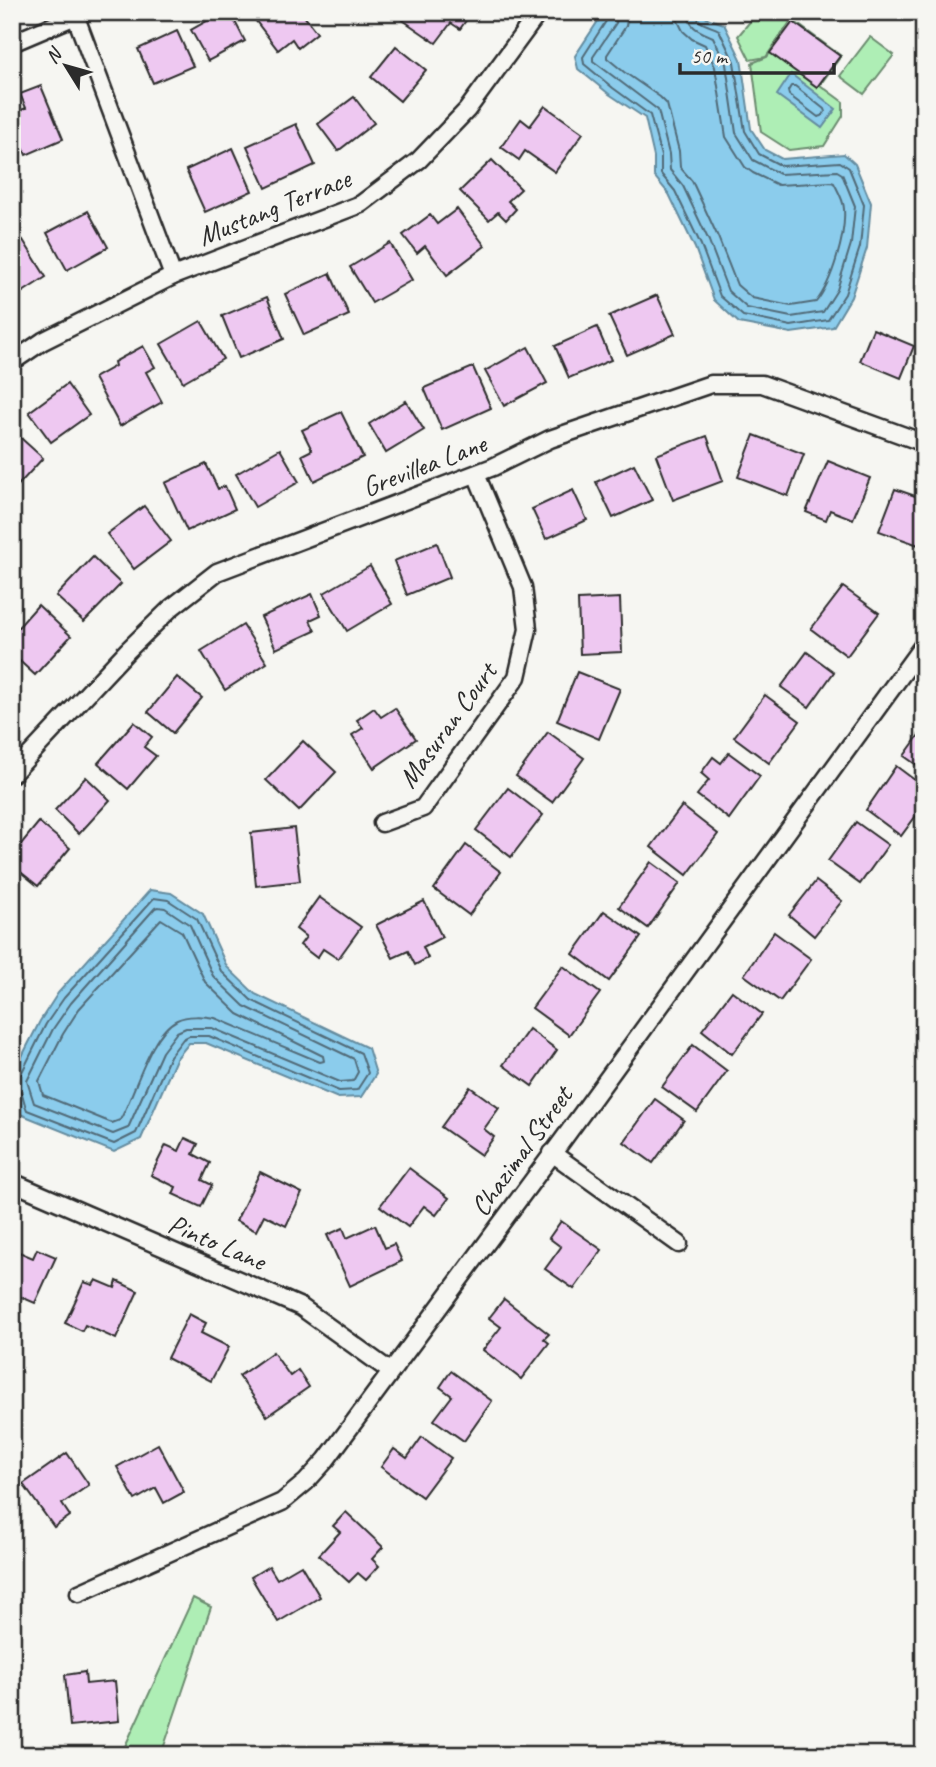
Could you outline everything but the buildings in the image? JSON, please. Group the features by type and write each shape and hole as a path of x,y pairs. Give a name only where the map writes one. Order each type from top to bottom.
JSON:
{"street":[{"name":"Mustang Terrace","path":"12,362 43,341 173,276 361,204 419,160 467,110 539,12"},
{"path":"12,43 78,13 173,276"},
{"name":"Grevillea Lane","path":"12,774 128,650 171,608 218,572 476,474 550,439 711,384 762,384 924,443"},
{"name":"Masuran Court","path":"382,823 423,808 517,677 528,629 523,587 476,474"},
{"name":"Chazimal Street","path":"79,1593 282,1502 306,1482 326,1460 924,644"},
{"path":"552,1153 679,1244"},
{"name":"Pinto Lane","path":"12,1182 302,1307 390,1371"}],"green space":[{"path":"758,12 797,12 766,57 750,60 738,36"},
{"path":"795,22 841,56 820,85 843,102 843,116 824,146 789,150 761,132 752,63 767,57"},
{"path":"870,37 894,55 864,94 840,76"},
{"path":"193,1598 211,1607 161,1755 121,1755"}],"water":[{"path":"604,12 700,12 707,18 724,24 741,59 751,129 765,150 782,159 844,154 855,164 871,203 867,248 851,297 833,327 791,333 739,323 714,300 695,248 669,194 654,176 654,157 645,118 578,69 575,56"},
{"path":"791,74 836,109 822,128 777,95"},
{"path":"150,890 171,893 203,914 227,967 255,994 368,1048 376,1074 361,1097 338,1098 206,1043 189,1043 176,1059 141,1139 114,1152 20,1114 12,1076 40,1021 58,993"}]}
